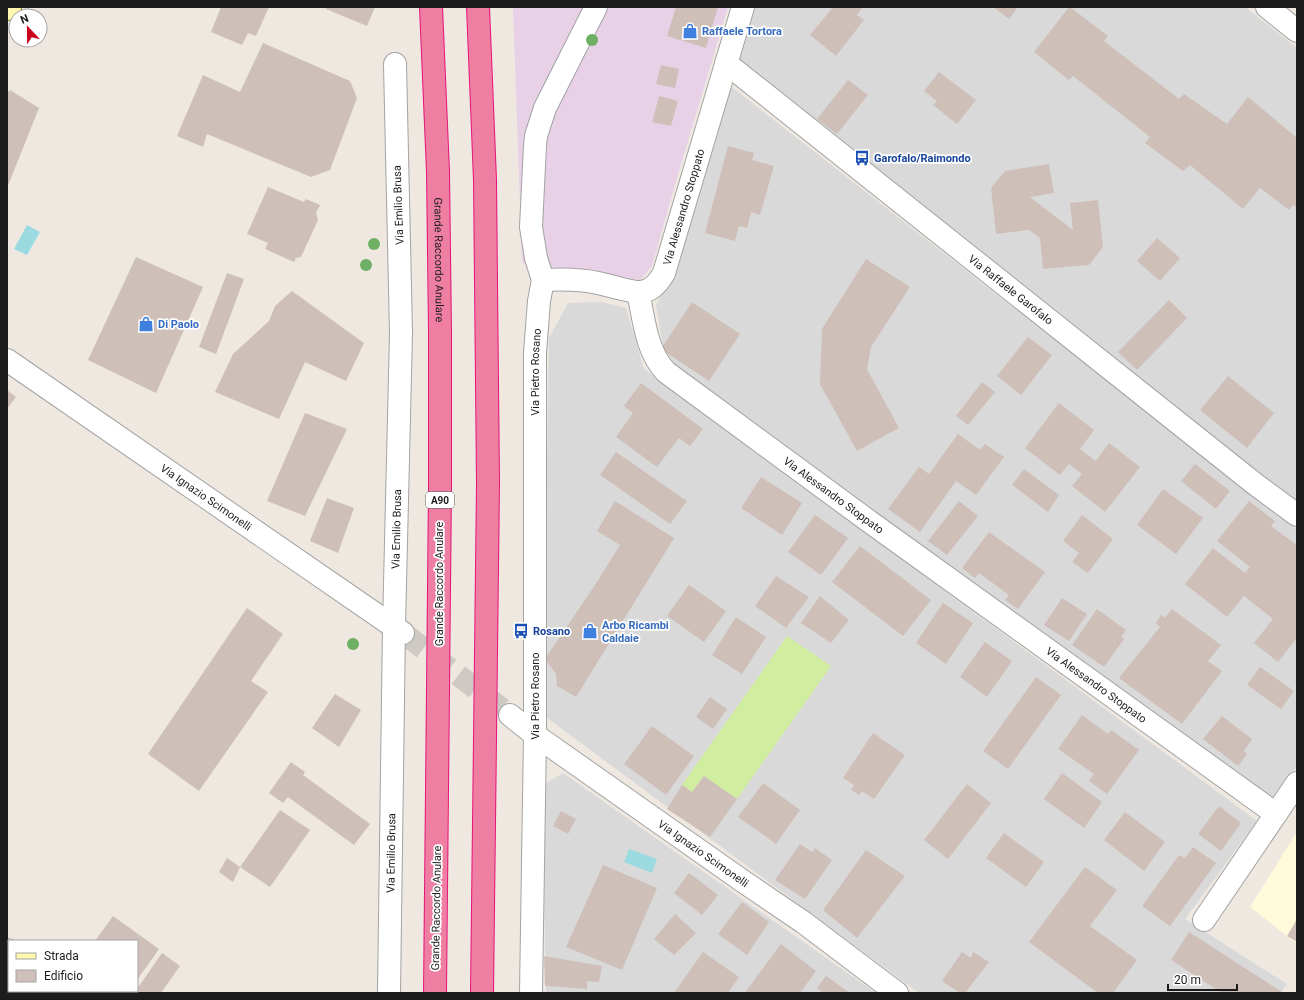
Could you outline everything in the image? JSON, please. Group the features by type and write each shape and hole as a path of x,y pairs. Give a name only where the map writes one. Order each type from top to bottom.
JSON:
{"highway":[{"name":"Grande Raccordo Anulare","path":"431,7 438,172 440,332 435,993"},
{"path":"478,7 485,180 488,475 482,993"}],"street":[{"path":"596,7 545,108 536,136 531,227 536,258 542,280 559,279 589,281 638,292"},
{"name":"Via Alessandro Stoppato","path":"743,7 664,273 658,282 651,288 638,292 649,341 655,358 666,372 678,382 1276,814"},
{"path":"1267,7 1297,31"},
{"name":"Via Raffaele Garofalo","path":"726,63 1297,515"},
{"name":"Via Emilio Brusa","path":"389,993 400,631 401,333 394,64"},
{"name":"Via Pietro Rosano","path":"531,993 535,734 535,353 542,280"},
{"name":"Via Ignazio Scimonelli","path":"7,360 400,631"},
{"name":"Via Ignazio Scimonelli","path":"510,715 744,882 803,922 897,993"},
{"path":"1204,920 1297,783"}],"shaded area":[{"path":"513,7 728,7 652,266 640,280 522,263"},
{"path":"754,7 1245,7 1297,48 1297,501 1087,340 738,58"},
{"path":"728,84 1297,530 1297,766 1270,803 666,365 656,305 673,274"},
{"path":"601,302 626,308 644,369 1257,821 1185,919 1287,984 1280,993 919,993 543,715 549,338 568,303"},
{"path":"563,773 876,993 546,993 542,786"},
{"path":"1297,832 1297,944 1250,907"}],"green space":[{"path":"787,636 831,666 737,799 704,776 692,792 682,785"}],"water":[{"path":"27,225 40,232 27,255 14,249"},
{"path":"629,849 657,859 652,873 624,862"}],"building":[{"path":"221,7 269,7 256,36 248,33 242,45 211,32"},
{"path":"326,7 375,7 367,26 326,9"},
{"path":"676,7 718,7 706,48 667,36"},
{"path":"833,7 863,7 857,15 864,20 836,56 810,35"},
{"path":"993,7 1018,7 1009,19"},
{"path":"1069,7 1108,36 1104,41 1179,99 1184,94 1227,124 1248,97 1297,138 1297,208 1293,205 1289,210 1260,188 1243,209 1190,165 1183,171 1145,143 1150,137 1073,76 1069,80 1034,52"},
{"path":"263,43 350,81 357,98 330,170 311,177 207,134 203,147 177,136 203,75 240,92"},
{"path":"661,65 679,69 675,88 656,84"},
{"path":"939,72 976,100 957,124 933,105 937,101 924,91"},
{"path":"848,80 868,95 837,134 817,119"},
{"path":"10,90 39,108 7,188 7,93"},
{"path":"659,96 678,101 671,126 652,122"},
{"path":"728,146 754,153 752,160 774,166 760,215 751,212 747,228 739,226 735,241 705,233"},
{"path":"1049,164 1054,193 1030,197 1073,230 1070,203 1098,200 1103,247 1089,265 1043,269 1040,238 1029,230 996,234 991,188 1005,171"},
{"path":"268,187 304,202 306,199 320,205 316,213 318,220 301,257 296,258 294,262 265,249 268,243 247,234"},
{"path":"1157,238 1180,258 1160,281 1137,261"},
{"name":"Di Paolo","path":"136,257 203,287 156,393 88,360"},
{"path":"866,259 910,287 871,347 867,369 899,428 857,451 820,384 822,329"},
{"path":"227,273 244,279 216,354 199,347"},
{"path":"292,291 364,343 346,381 305,362 279,419 215,392 233,354 269,321 275,306"},
{"path":"1169,300 1187,318 1137,370 1118,352"},
{"path":"692,302 740,334 709,381 661,349"},
{"path":"1028,337 1052,355 1021,395 997,376"},
{"path":"1228,376 1274,413 1247,448 1200,410"},
{"path":"982,382 995,392 968,425 956,416"},
{"path":"641,383 703,429 690,446 679,438 657,467 616,437 633,413 624,406"},
{"path":"7,390 16,397 7,409"},
{"path":"1059,403 1094,430 1080,449 1096,461 1109,443 1140,467 1105,512 1072,486 1082,474 1069,464 1060,475 1025,448"},
{"path":"305,413 347,429 305,516 267,501"},
{"path":"958,434 980,450 985,444 1004,457 976,495 956,481 920,532 888,509 919,467 929,474"},
{"path":"616,452 687,501 670,524 600,475"},
{"path":"1195,464 1230,491 1216,509 1181,481"},
{"path":"1024,469 1059,495 1048,512 1012,485"},
{"path":"761,477 802,503 782,535 741,508"},
{"path":"1163,489 1203,518 1176,554 1137,525"},
{"path":"327,498 354,508 338,553 310,541"},
{"path":"615,501 674,538 576,697 557,686 556,674 545,659 620,545 597,531"},
{"path":"959,501 978,516 947,555 928,541"},
{"path":"1249,501 1275,521 1271,526 1297,545 1297,638 1278,662 1254,643 1273,619 1244,596 1227,617 1185,584 1213,548 1245,573 1250,567 1217,541"},
{"path":"815,515 848,538 821,575 788,552"},
{"path":"1082,515 1113,539 1088,573 1072,562 1079,553 1063,541"},
{"path":"989,532 1045,572 1018,609 1005,600 1009,595 979,573 975,578 962,568"},
{"path":"860,546 931,600 903,636 832,582"},
{"path":"776,576 809,597 786,628 755,606"},
{"path":"689,585 726,611 704,642 667,616"},
{"path":"820,596 849,620 831,643 801,623"},
{"path":"1062,598 1087,614 1069,641 1044,625"},
{"path":"943,603 973,623 946,664 916,643"},
{"path":"247,608 283,634 251,681 268,692 199,791 148,754"},
{"path":"1097,609 1126,630 1121,637 1124,639 1104,667 1072,645"},
{"path":"1172,609 1221,645 1208,661 1222,671 1182,724 1119,678 1160,627 1156,623 1161,615 1165,618"},
{"path":"736,617 766,637 742,674 712,655"},
{"path":"985,642 1012,661 987,697 960,677"},
{"path":"1260,667 1294,691 1281,709 1247,685"},
{"path":"1036,677 1061,695 1008,769 983,751"},
{"path":"335,694 361,710 339,747 312,728"},
{"path":"710,697 727,709 713,729 696,717"},
{"path":"1082,715 1108,734 1111,730 1139,750 1107,794 1089,781 1094,774 1058,749"},
{"path":"1222,716 1252,739 1244,751 1247,754 1238,766 1203,739"},
{"path":"652,726 694,756 666,795 624,764"},
{"path":"873,733 905,755 874,799 862,791 859,795 851,790 854,785 843,778"},
{"path":"291,762 305,772 303,775 370,824 354,845 288,797 283,803 269,793"},
{"path":"1062,773 1102,802 1084,828 1044,799"},
{"path":"704,776 737,799 710,837 667,809 682,785 692,792"},
{"path":"763,783 800,810 776,844 738,817"},
{"path":"967,784 991,803 948,859 924,840"},
{"path":"1219,806 1241,823 1221,851 1198,834"},
{"path":"280,810 310,830 270,887 240,867"},
{"path":"561,811 576,819 568,834 553,826"},
{"path":"1125,812 1165,842 1144,871 1104,840"},
{"path":"1004,833 1044,862 1026,887 986,858"},
{"path":"800,844 812,852 815,848 832,860 805,899 775,880"},
{"path":"1193,847 1216,863 1170,926 1142,906 1179,855 1185,858"},
{"path":"866,850 905,876 857,938 823,910"},
{"path":"227,858 240,867 233,882 219,872"},
{"path":"603,865 657,888 622,970 566,947"},
{"path":"1085,867 1117,890 1090,926 1137,960 1113,993 1098,993 1029,942"},
{"path":"689,873 718,895 702,915 674,893"},
{"path":"742,902 769,922 747,955 718,934"},
{"path":"675,914 696,933 674,955 654,939"},
{"path":"113,916 159,949 138,979 138,940 96,940"},
{"path":"1297,919 1297,942 1287,936"},
{"path":"1189,932 1282,992 1222,993 1171,960"},
{"path":"781,944 816,971 800,993 748,993 746,991"},
{"path":"703,952 739,977 728,993 674,993"},
{"path":"962,952 971,958 973,952 989,962 965,993 960,993 942,981"},
{"path":"162,953 180,966 161,993 134,993 138,992 138,988"},
{"path":"544,956 602,966 599,982 587,981 587,989 545,986"},
{"path":"826,976 850,993 824,993 817,988"}],"tunnel":[{"path":"406,635 510,715"}],"place":[{"name":"Raffaele Tortora","path":"690,31"},
{"name":"Garofalo/Raimondo","path":"862,158"},
{"name":"Di Paolo","path":"146,324"},
{"name":"Rosano","path":"521,631"},
{"name":"Arbo Ricambi Caldaie","path":"590,631"}]}
